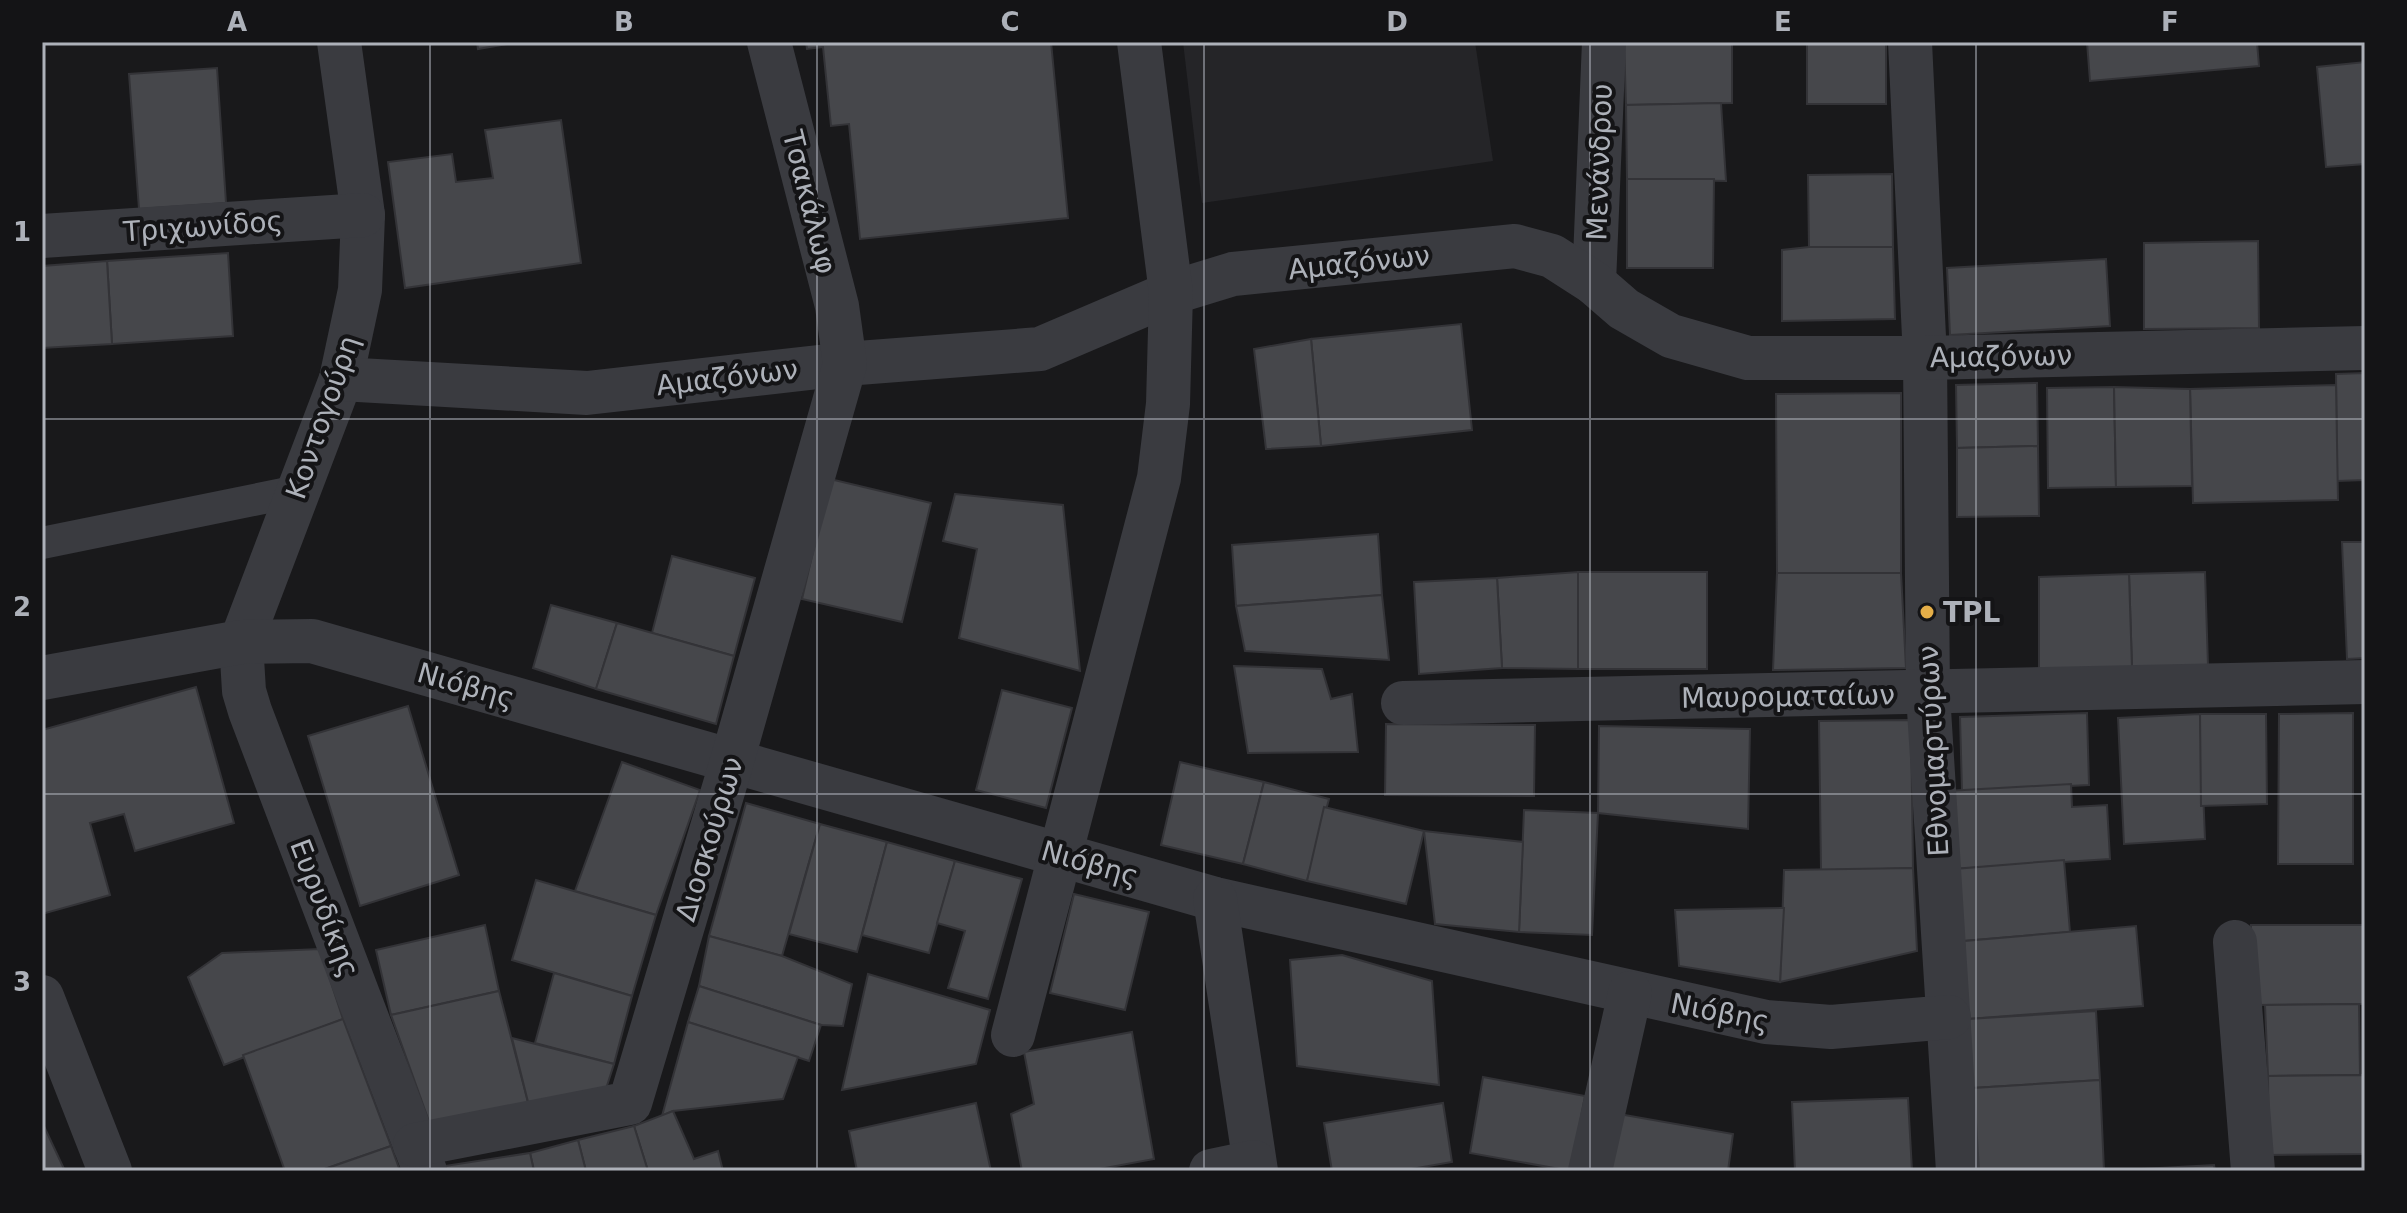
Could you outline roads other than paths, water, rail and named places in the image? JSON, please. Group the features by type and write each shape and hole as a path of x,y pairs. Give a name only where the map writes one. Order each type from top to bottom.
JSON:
{"street":[{"name":"Κοντογούρη","path":"241,642 341,379 360,290 363,215 339,42"},
{"name":"Τσακάλωφ","path":"769,42 837,306 845,364"},
{"path":"1013,1035 1159,478 1168,404 1171,293 1139,42"},
{"name":"Μενάνδρου","path":"1594,283 1604,42"},
{"name":"Εθνομαρτύρων","path":"1910,42 1925,358 1928,694 1958,1171"},
{"name":"Τριχωνίδος","path":"42,236 363,215"},
{"name":"Αμαζόνων","path":"341,379 587,393 845,364 1040,349 1171,293 1233,274 1515,246 1552,256 1594,283 1624,309 1671,336 1748,358 1925,358 2365,348"},
{"name":"Διοσκούρων","path":"420,1158 630,1103 732,761 845,364"},
{"name":"Νιόβης","path":"42,678 241,642 312,641 1215,899 1733,1017 1799,1027 1949,1017"},
{"name":"Ευρυδίκης","path":"241,642 244,691 250,711 420,1158"},
{"name":"Μαυροματαίων","path":"1403,703 1928,694 2365,682"},
{"path":"1211,1171 1255,1167 1215,899"},
{"path":"2235,942 2253,1171"},
{"path":"1590,1171 1630,993"},
{"path":"42,997 110,1171"}],"lane":[{"path":"42,543 298,491"}],"place":[{"name":"TPL","path":"1927,612"}]}
